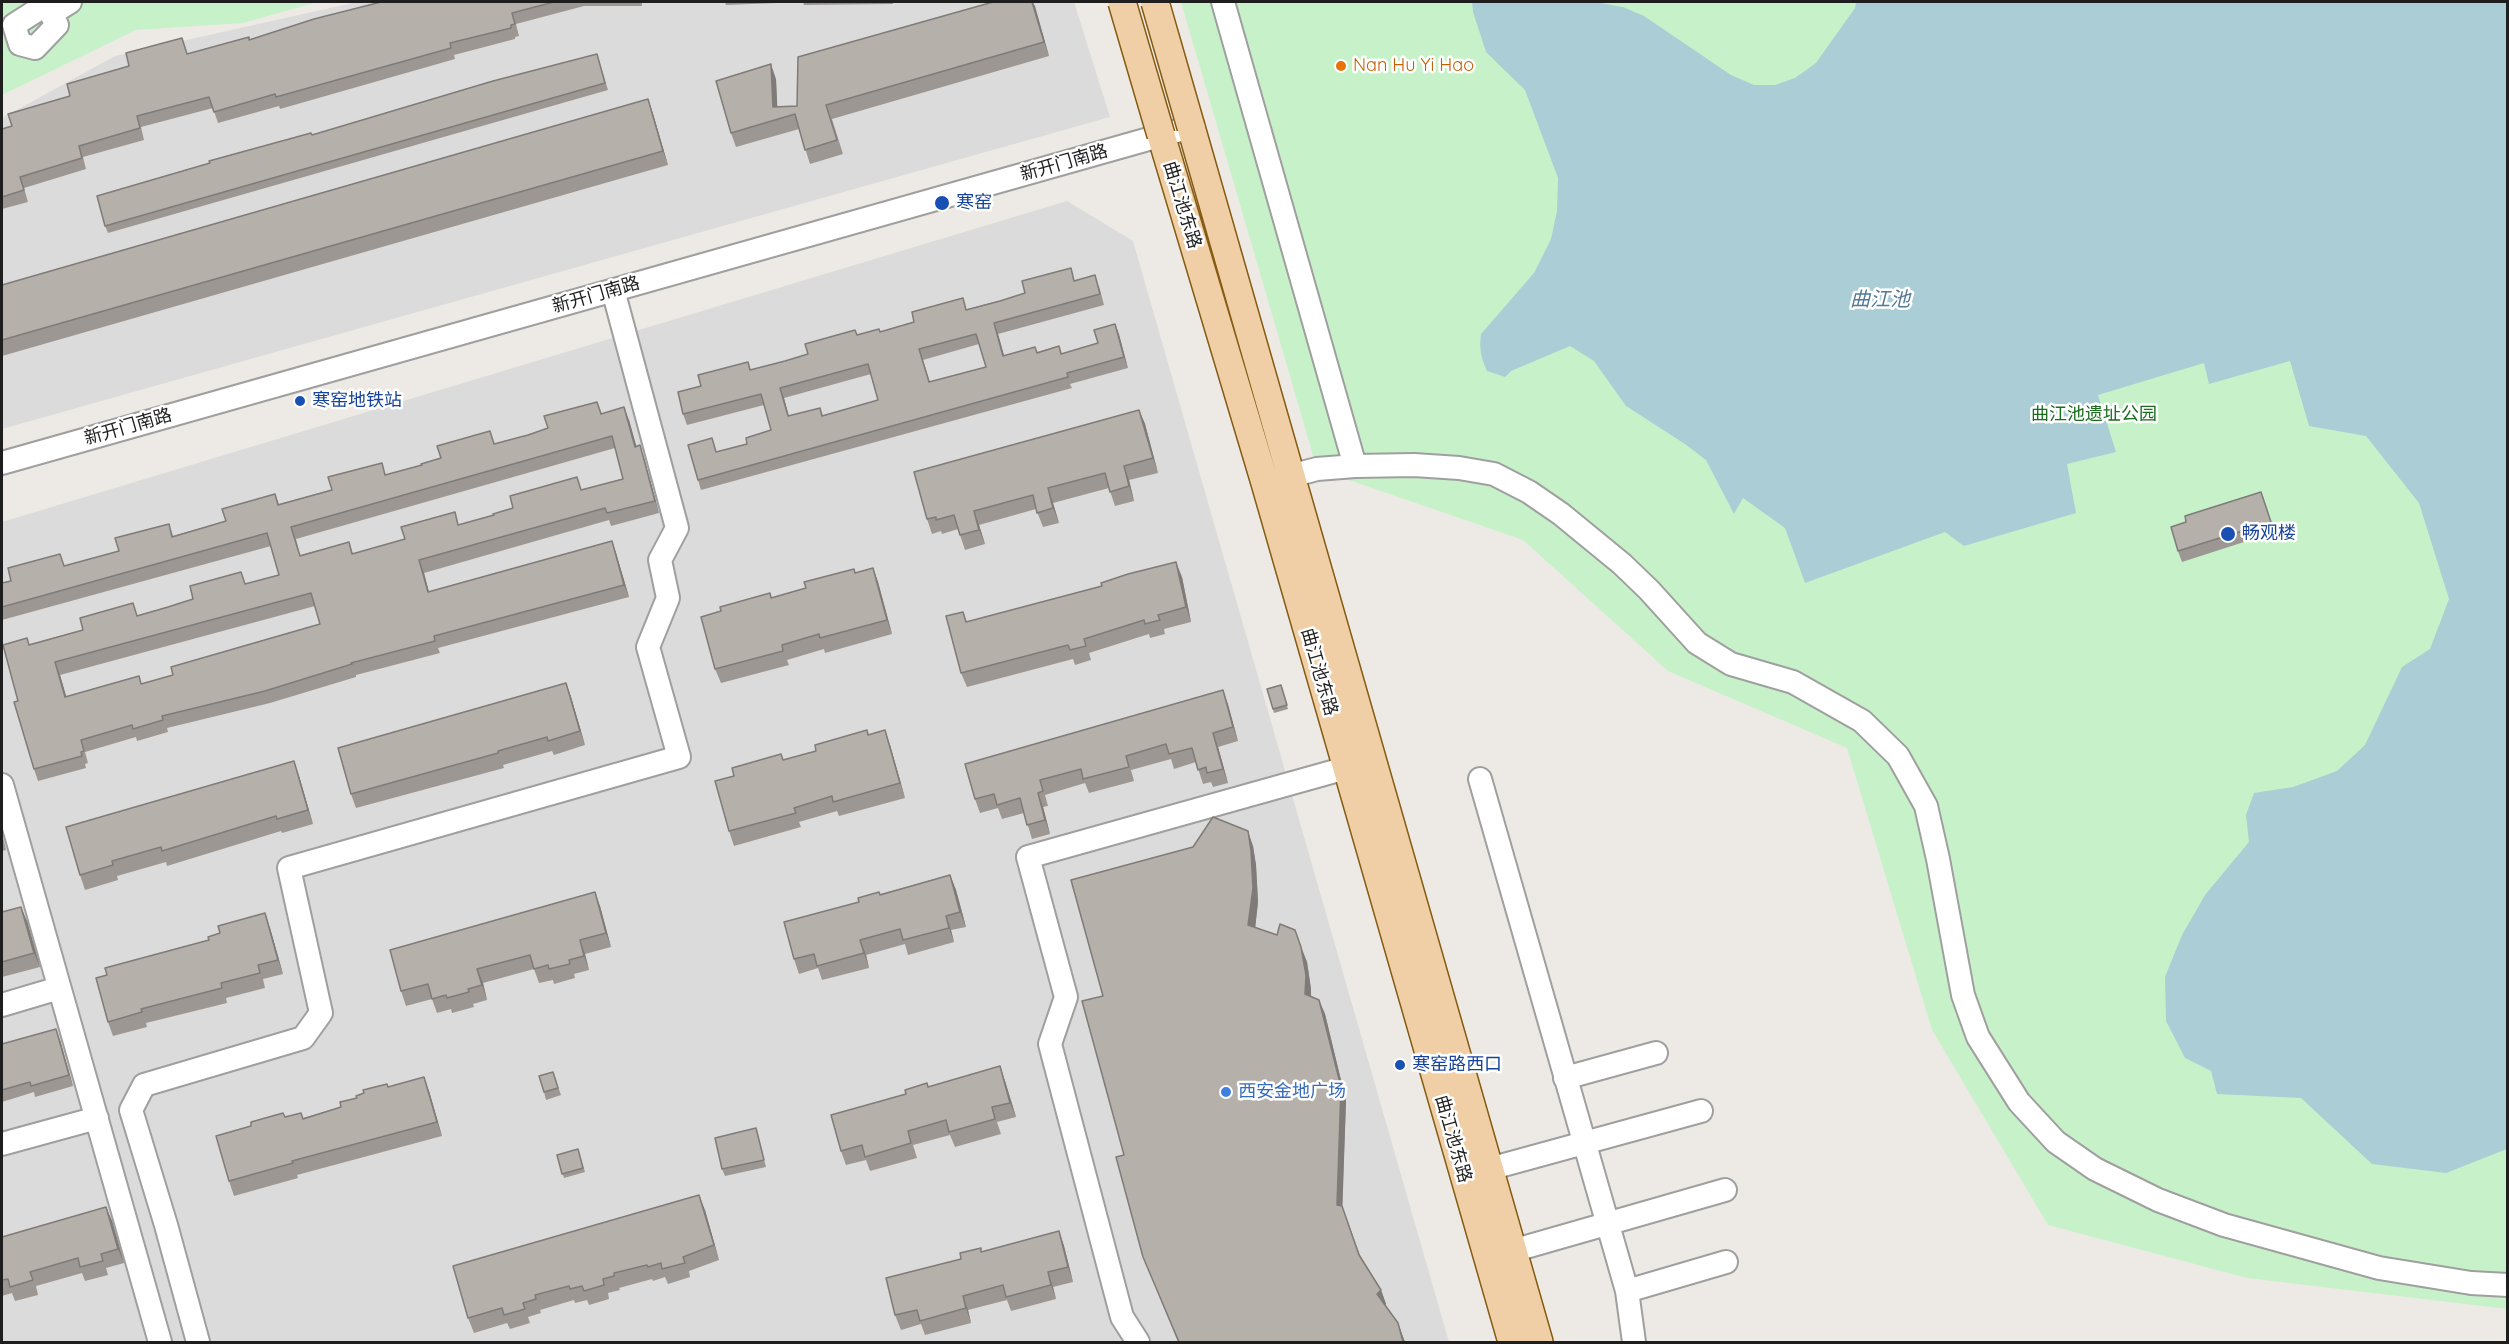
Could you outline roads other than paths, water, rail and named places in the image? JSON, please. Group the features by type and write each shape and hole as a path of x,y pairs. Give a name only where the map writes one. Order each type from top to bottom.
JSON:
{"main road":[{"name":"曲江池东路","path":"1122,2 1161,135 1278,479 1489,1169 1539,1342"},
{"name":"曲江池东路","path":"1155,2 1191,127 1347,768 1512,1342"}],"street":[{"path":"50,2 14,25 20,44 35,48 57,25 51,14 70,2"},
{"path":"1223,2 1355,466"},
{"name":"新开门南路","path":"2,463 1191,127"},
{"path":"198,1342 131,1110 144,1084 303,1038 321,1013 289,868 679,757 648,647 668,598 660,560 677,528 614,290"},
{"path":"1278,479 1317,469 1355,466 1460,468 1494,474 1529,492 1561,513 1622,564 1649,590 1697,644 1731,664 1792,682 1862,721 1898,756 1926,806 1963,995 1978,1037 2019,1102 2056,1142 2095,1169 2158,1200 2224,1226 2379,1268 2471,1283 2508,1285"},
{"path":"1138,1342 1122,1317 1050,1044 1066,997 1028,857 1347,768"},
{"path":"1480,779 1627,1291 1634,1342"},
{"path":"2,785 160,1342"},
{"path":"2,1005 59,988"},
{"path":"1565,1078 1656,1053"},
{"path":"1489,1169 1701,1111"},
{"path":"2,1144 97,1118"},
{"path":"1512,1251 1725,1190"},
{"path":"1627,1291 1726,1262"}],"water":[{"name":"曲江池","path":"1472,2 1595,2 1623,7 1644,16 1731,75 1754,85 1775,85 1795,78 1816,63 1855,8 1856,2 2507,2 2507,1149 2446,1173 2372,1164 2301,1098 2217,1094 2211,1071 2185,1058 2166,1021 2165,977 2182,935 2205,895 2249,842 2246,815 2254,793 2293,787 2337,771 2365,745 2402,667 2430,649 2449,599 2419,503 2366,436 2309,426 2290,361 2209,384 2204,363 2098,395 2116,452 2067,464 2076,513 1964,546 1945,532 1805,583 1785,528 1743,498 1734,514 1706,460 1626,406 1594,361 1570,346 1511,371 1505,377 1487,371 1481,353 1481,334 1534,273 1551,239 1557,211 1558,178 1525,90 1486,52"}],"place":[{"name":"Nan Hu Yi Hao","path":"1341,66"},
{"name":"寒窑","path":"942,203"},
{"name":"寒窑地铁站","path":"300,401"},
{"name":"畅观楼","path":"2228,534"},
{"name":"寒窑路西口","path":"1400,1065"},
{"name":"西安金地广场","path":"1226,1092"}],"park label":[{"name":"曲江池遗址公园","path":"2094,415"}]}
